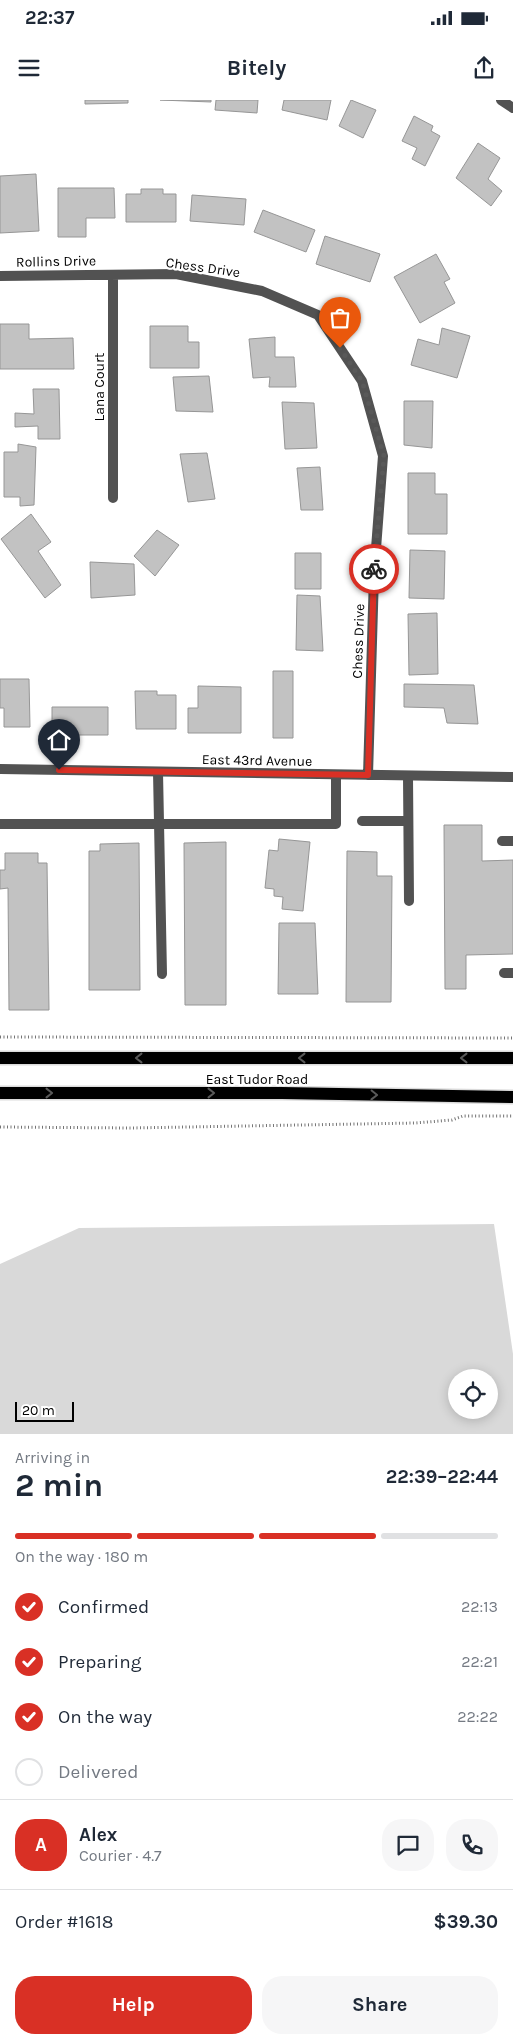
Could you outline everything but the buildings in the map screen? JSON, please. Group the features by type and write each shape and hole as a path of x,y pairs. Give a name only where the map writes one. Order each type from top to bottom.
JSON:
{"main road":[{"name":"East Tudor Road","path":"0,1058 513,1058"},
{"name":"East Tudor Road","path":"0,1094 282,1094 513,1097"}],"street":[{"path":"501,100 513,108"},
{"name":"Chess Drive","path":"113,275 176,274 262,291 318,315 362,381 384,456 374,575 368,775"},
{"name":"Rollins Drive","path":"0,276 113,275"},
{"name":"Lana Court","path":"113,275 113,498"},
{"name":"East 43rd Avenue","path":"0,769 513,778"},
{"path":"158,772 162,974"},
{"path":"0,824 336,824 336,775"},
{"path":"408,776 409,901"},
{"path":"362,821 408,821"}],"path":[{"path":"0,1037 513,1038"},
{"path":"0,1127 130,1128 415,1123 452,1120 463,1116 513,1116"}],"shaded area":[{"path":"494,1224 513,1354 513,1434 0,1434 0,1264 79,1228"}],"way so far":[{"path":"340,348 362,381 384,456 374,569"}],"route":[{"path":"59,770 368,775 374,569"}]}
